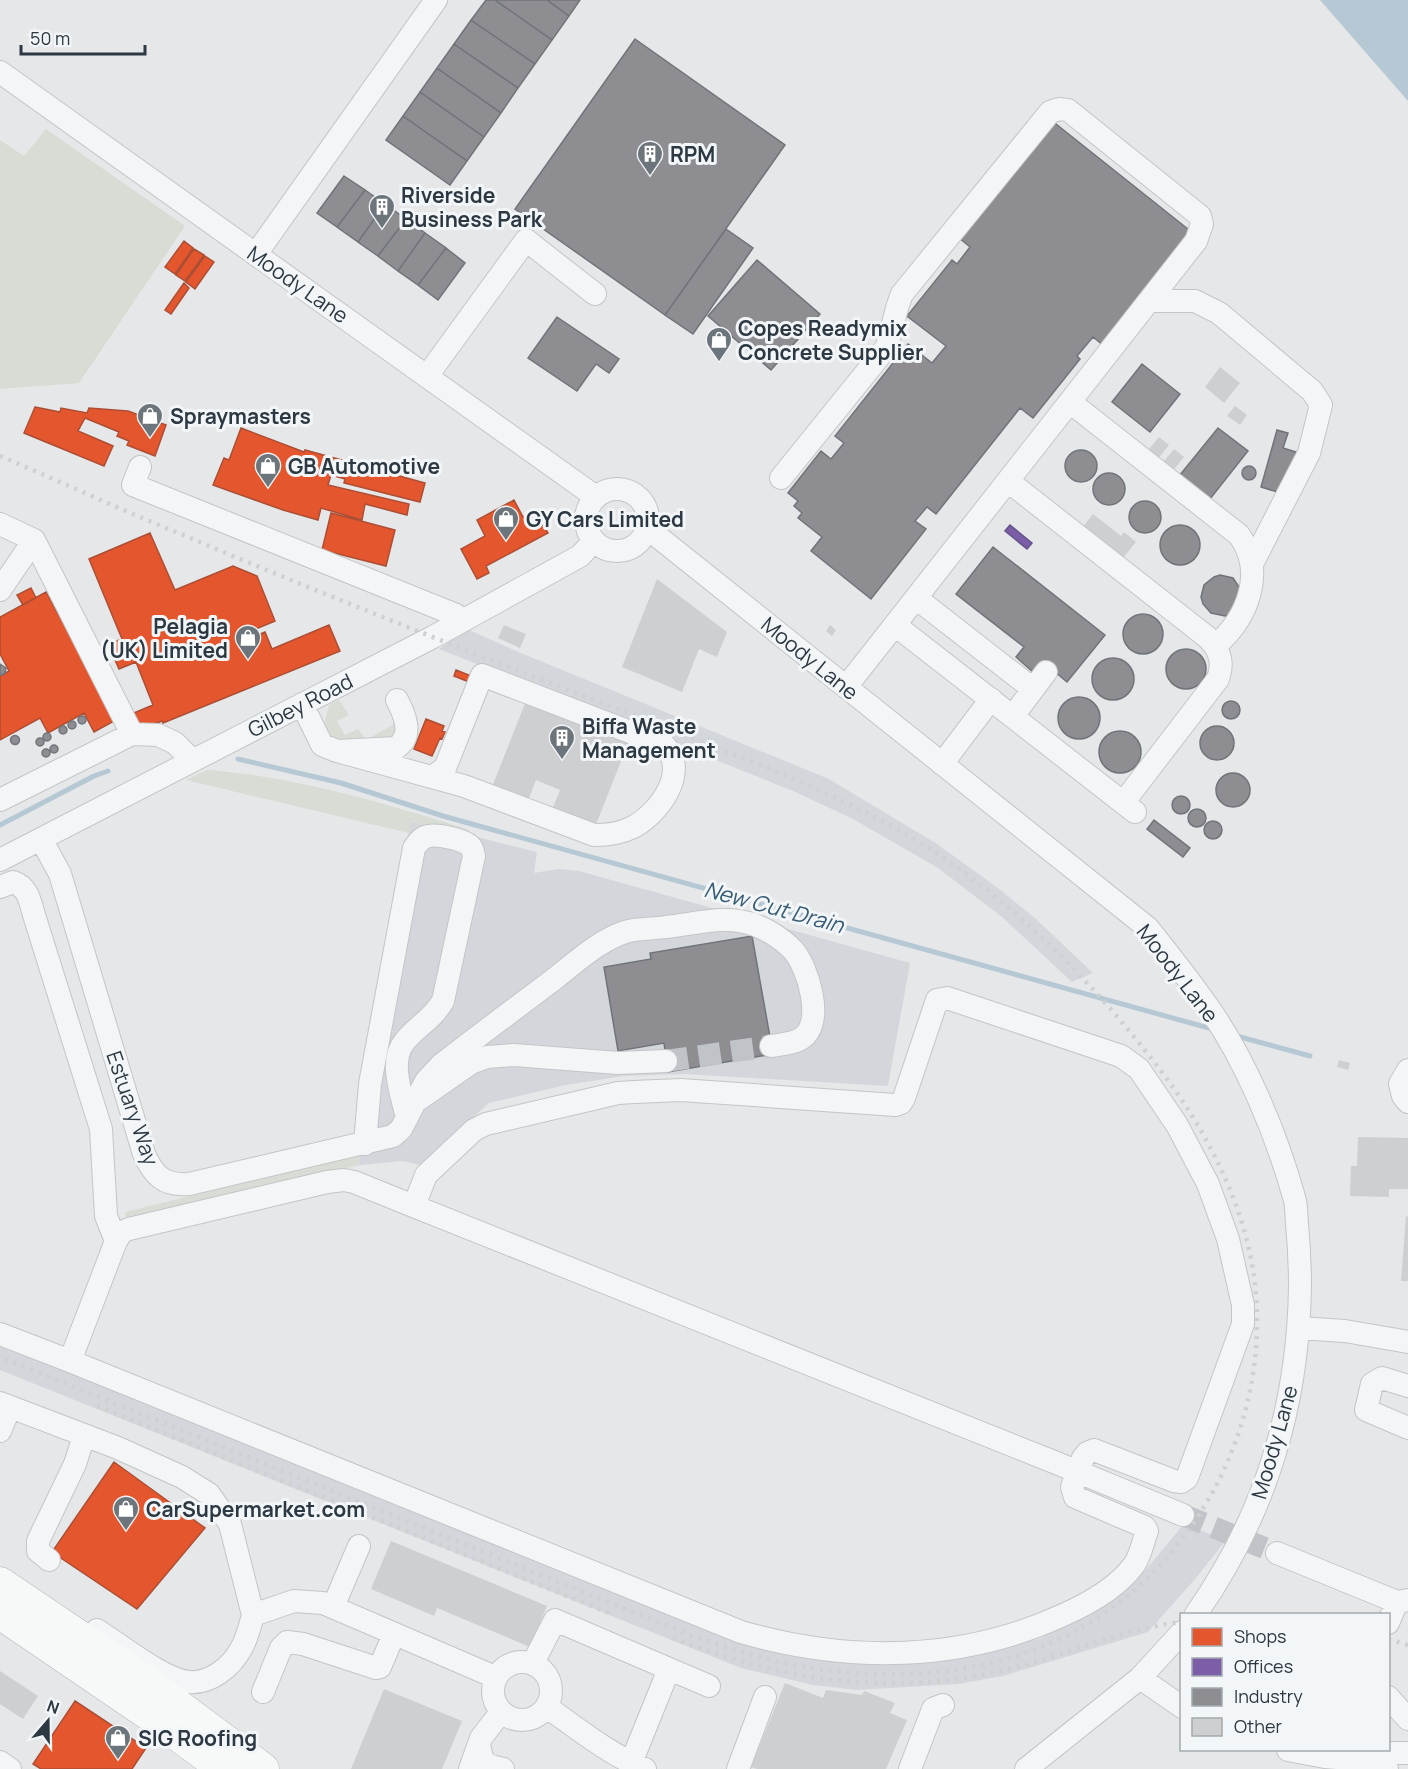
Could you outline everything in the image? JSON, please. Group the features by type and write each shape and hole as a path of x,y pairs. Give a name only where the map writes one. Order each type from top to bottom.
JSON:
{"highway":[{"path":"0,1583 164,1694 263,1769"},
{"path":"0,1613 153,1717 224,1769"}],"street":[{"path":"256,255 436,0"},
{"name":"Moody Lane","path":"0,72 597,497"},
{"path":"781,478 886,348 891,335 896,306 902,294 1050,112 1059,109 1068,110 1200,216 1202,224 1196,241 846,687"},
{"path":"427,376 526,240 595,294"},
{"path":"1149,301 1195,301 1219,313 1312,391 1321,405 1309,453 1252,564"},
{"path":"1070,402 1239,535 1247,546 1252,564 1253,583 1247,604 1236,624 1215,646"},
{"path":"140,467 133,485 402,581 456,615 460,622"},
{"path":"895,624 1129,807 1218,680 1222,668 1220,654 1207,637 1008,482"},
{"path":"616,489 628,491 637,496 647,513 647,528 642,538 632,547 611,550 594,541 586,519 588,508 597,497 606,491 616,489"},
{"path":"0,524 34,540 132,734"},
{"name":"Moody Lane","path":"647,528 1148,928 1208,1005 1246,1072 1274,1136 1295,1199 1300,1266 1299,1328 1287,1413 1258,1504 1228,1565 1197,1613"},
{"path":"0,590 34,540"},
{"name":"Gilbey Road","path":"0,860 460,622 580,556 594,541"},
{"path":"916,598 1040,681 1013,716"},
{"path":"302,704 322,745 337,751 464,786 594,835 608,836 630,829 651,816 665,798 672,779 673,764 669,750 664,745 482,675 445,768 432,777"},
{"path":"942,764 991,699"},
{"path":"337,751 401,746 407,727 406,717 397,700"},
{"path":"0,800 132,734 158,735 175,743 192,760"},
{"path":"364,1144 370,1084 414,848 418,841 427,836 437,835 467,842 474,856 443,1001 436,1013 405,1041 398,1052 396,1066 411,1110"},
{"name":"Estuary Way","path":"41,839 60,874 144,1154 151,1168 162,1179 176,1185 189,1184 393,1136 401,1129 411,1110"},
{"path":"0,887 13,882 20,884 26,890 101,1129 106,1216 117,1241"},
{"path":"411,1110 426,1082 441,1065 597,947 626,931 719,920 741,920 778,938 793,951 805,969 811,992 813,1017 810,1029 804,1037 792,1043 771,1046"},
{"path":"0,1335 70,1361 741,1632 772,1641 823,1649 882,1654 938,1651 989,1641 1039,1626 1077,1609 1109,1589 1134,1565 1147,1531 1145,1527 1075,1497 1072,1487 1083,1458 1094,1450 1174,1480 1181,1482 1187,1478 1243,1324 1243,1305 1228,1239 1208,1184 1178,1125 1139,1069 1121,1056 947,998 937,1000 901,1103 895,1105 681,1090 618,1093 486,1124 474,1130 426,1175 414,1206"},
{"path":"411,1110 471,1063 487,1057 514,1055 618,1063 666,1060"},
{"path":"1408,1070 1400,1084 1403,1096 1408,1102"},
{"path":"70,1361 122,1232 316,1184 344,1180 1184,1515"},
{"path":"1299,1328 1345,1331 1408,1342"},
{"path":"1408,1386 1382,1378 1372,1384 1366,1410 1408,1428"},
{"path":"0,1431 5,1405 118,1448 182,1477 209,1494 230,1524 254,1615 242,1648 232,1663 214,1677 189,1682 164,1674 0,1567"},
{"path":"49,1560 38,1551 37,1547 75,1464 84,1436"},
{"path":"333,1607 359,1546"},
{"path":"1277,1553 1402,1601 1390,1621"},
{"path":"254,1615 294,1601 323,1603 495,1677"},
{"path":"533,1663 555,1620 709,1686"},
{"path":"263,1692 281,1648 287,1642 303,1644 376,1668 380,1667 394,1634"},
{"path":"1026,1769 1140,1678 1180,1634"},
{"path":"515,1662 533,1663 546,1674 550,1682 550,1699 547,1707 541,1713 525,1720 508,1717 501,1712 492,1696 495,1677 507,1665 515,1662"},
{"path":"547,1707 638,1766 669,1669"},
{"path":"1140,1678 1180,1706"},
{"path":"738,1769 765,1696"},
{"path":"1390,1698 1408,1719"},
{"path":"910,1769 933,1709 943,1705"},
{"path":"470,1769 479,1744 489,1726 501,1712"},
{"path":"479,1744 482,1758 487,1766 503,1769"},
{"path":"1297,1751 1387,1769"},
{"path":"1348,1762 1391,1753 1408,1753"},
{"path":"0,1762 10,1769"}],"shaded area":[{"path":"46,129 185,226 79,383 0,389 0,140 24,156"},
{"path":"467,629 829,779 937,844 998,888 1037,920 1093,973 1072,982 1002,917 938,868 853,819 793,791 439,649"},
{"path":"339,700 349,715 337,721 345,735 358,729 366,740 398,722 398,737 335,744 324,725 329,705"},
{"path":"207,770 241,773 340,792 469,830 466,835 412,821 409,833 186,780"},
{"path":"411,821 537,852 534,873 559,869 579,871 910,963 888,1086 685,1074 623,1076 566,1085 489,1103 421,1165 402,1161 360,1165 354,1127"},
{"path":"358,1155 360,1165 126,1220 125,1212"},
{"path":"0,1341 773,1646 1002,1648 1039,1639 1071,1623 1123,1588 1148,1567 1184,1524 1226,1540 1148,1632 1003,1676 958,1684 856,1690 813,1685 741,1668 0,1370"}],"water":[{"path":"1320,0 1408,0 1408,101"}],"building: Shops":[{"path":"184,241 193,248 175,274 165,267"},
{"path":"194,249 204,255 185,281 176,275"},
{"path":"205,256 214,262 195,289 186,282"},
{"path":"184,283 189,288 171,314 165,310"},
{"path":"35,407 60,412 61,408 87,413 89,408 128,411 166,425 155,456 127,445 129,441 117,436 119,432 85,418 78,431 113,446 104,466 24,433"},
{"path":"241,428 304,452 305,450 425,483 420,502 344,483 345,479 331,475 328,485 409,504 407,515 365,504 362,520 321,508 318,520 213,485 224,458 229,460"},
{"path":"514,500 523,517 535,511 548,533 486,566 489,573 477,579 461,549 485,536 477,520"},
{"path":"331,513 395,530 386,566 322,550"},
{"path":"150,533 175,590 233,566 257,576 275,621 251,631 253,637 265,632 272,649 329,625 340,651 163,723 162,721 141,729 134,713 153,705 136,662 119,669 108,644 122,639 89,559"},
{"path":"31,588 36,598 23,605 17,595"},
{"path":"46,592 116,720 94,732 84,713 48,733 40,718 0,740 0,676 9,671 0,654 0,617"},
{"path":"456,670 471,676 469,682 454,676"},
{"path":"426,719 444,726 442,731 445,732 432,756 414,749"},
{"path":"114,1462 205,1528 137,1609 52,1552"},
{"path":"75,1701 146,1748 132,1769 41,1769 33,1764"}],"building: Offices":[{"path":"1010,525 1032,543 1027,549 1005,531"}],"building: Industry":[{"path":"486,0 495,0 552,40 535,64 471,20"},
{"path":"495,0 547,0 569,16 552,40"},
{"path":"547,0 580,0 569,16"},
{"path":"471,20 535,64 518,88 454,44"},
{"name":"RPM","path":"635,39 785,145 665,315 515,209"},
{"path":"454,44 518,88 501,113 437,68"},
{"path":"437,68 501,113 484,137 420,92"},
{"path":"420,92 484,137 467,161 403,116"},
{"path":"403,116 467,161 450,185 386,140"},
{"path":"1051,120 1193,233 1104,346 1093,337 1077,356 1080,359 1033,418 1020,408 936,514 927,507 915,521 926,529 871,599 811,551 822,537 798,518 802,513 794,506 798,501 788,493 821,451 831,459 844,443 835,436 908,344 932,363 946,346 907,316 952,260 957,264 970,247 958,237"},
{"name":"Riverside Business Park","path":"344,176 365,190 337,227 317,213"},
{"name":"Riverside Business Park","path":"365,190 385,204 358,242 337,227"},
{"name":"Riverside Business Park","path":"385,204 406,219 378,256 358,242"},
{"name":"Riverside Business Park","path":"406,219 425,233 398,271 378,256"},
{"path":"726,229 753,248 693,334 665,315"},
{"name":"Riverside Business Park","path":"425,233 446,248 418,285 398,271"},
{"name":"Riverside Business Park","path":"446,248 465,263 438,300 418,285"},
{"path":"757,260 820,314 771,370 708,316"},
{"path":"557,317 619,359 609,373 596,364 577,391 528,358"},
{"path":"1142,364 1180,394 1150,432 1112,402"},
{"path":"1218,428 1248,451 1210,499 1180,475"},
{"path":"1277,430 1288,433 1283,448 1296,452 1284,494 1261,487"},
{"path":"1081,450 1092,455 1097,466 1092,477 1081,482 1070,477 1065,466 1070,455"},
{"path":"1249,466 1254,468 1256,473 1254,478 1249,480 1244,478 1242,473 1244,468"},
{"path":"1109,473 1120,478 1125,489 1120,500 1109,505 1098,500 1093,489 1098,478"},
{"path":"1145,501 1156,506 1161,517 1156,528 1145,533 1134,528 1129,517 1134,506"},
{"path":"1180,525 1188,526 1194,531 1199,537 1199,553 1194,559 1188,564 1180,565 1172,564 1166,559 1161,553 1160,545 1161,537 1166,531 1172,526"},
{"path":"993,547 1105,635 1067,682 1043,662 1034,673 1016,657 1024,647 956,594"},
{"path":"1220,575 1233,578 1241,590 1231,614 1225,616 1211,613 1203,604 1201,597 1204,585"},
{"path":"1143,614 1151,615 1157,620 1162,626 1162,642 1157,648 1151,653 1143,654 1135,653 1129,648 1124,642 1123,634 1124,626 1129,620 1135,615"},
{"path":"1186,649 1200,655 1206,669 1200,683 1186,689 1172,683 1166,669 1172,655"},
{"path":"1113,658 1121,659 1128,664 1133,671 1133,687 1128,694 1121,699 1113,700 1105,699 1098,694 1093,687 1092,679 1093,671 1098,664 1105,659"},
{"path":"0,664 6,668 2,675 0,675"},
{"path":"1079,697 1087,698 1094,703 1099,710 1099,726 1094,733 1087,738 1079,739 1071,738 1064,733 1059,726 1058,718 1059,710 1064,703 1071,698"},
{"path":"1231,701 1237,704 1240,710 1237,716 1231,719 1225,716 1222,710 1225,704"},
{"path":"82,716 86,720 82,724 78,720"},
{"path":"72,721 76,725 72,729 68,725"},
{"path":"63,726 67,730 63,734 59,730"},
{"path":"1217,726 1229,731 1234,743 1229,755 1217,760 1205,755 1200,743 1205,731"},
{"path":"1120,731 1128,732 1135,737 1140,744 1140,760 1135,767 1128,772 1120,773 1112,772 1105,767 1100,760 1099,752 1100,744 1105,737 1112,732"},
{"path":"47,733 51,737 47,741 43,737"},
{"path":"15,735 20,740 15,745 10,740"},
{"path":"40,738 44,742 40,746 36,742"},
{"path":"54,745 58,749 54,753 50,749"},
{"path":"46,749 50,753 46,757 42,753"},
{"path":"1233,773 1245,778 1250,790 1245,802 1233,807 1221,802 1216,790 1221,778"},
{"path":"1181,796 1187,799 1190,805 1187,811 1181,814 1175,811 1172,805 1175,799"},
{"path":"1197,809 1203,812 1206,818 1203,824 1197,827 1191,824 1188,818 1191,812"},
{"path":"1154,820 1190,848 1183,857 1147,829"},
{"path":"1213,821 1219,824 1222,830 1219,836 1213,839 1207,836 1204,830 1207,824"},
{"path":"752,936 773,1054 668,1072 664,1043 618,1051 604,967 651,959 650,953"}],"building: Other":[{"path":"1220,367 1240,383 1224,403 1205,387"},
{"path":"1235,406 1247,415 1240,425 1227,416"},
{"path":"1159,437 1169,445 1156,461 1146,453"},
{"path":"1174,449 1184,457 1171,473 1161,465"},
{"path":"1093,514 1121,536 1124,532 1136,542 1118,564 1079,532"},
{"path":"657,579 727,632 717,657 699,649 682,692 622,667"},
{"path":"504,625 526,634 520,648 498,638"},
{"path":"830,625 836,630 832,636 826,631"},
{"name":"Biffa Waste Management","path":"526,701 629,741 595,827 552,810 560,790 536,780 528,801 492,787"},
{"path":"1339,1060 1350,1063 1348,1070 1337,1067"},
{"path":"1358,1137 1408,1138 1408,1189 1389,1189 1389,1197 1350,1196 1351,1166 1357,1166"},
{"path":"1406,1216 1408,1217 1408,1281 1401,1281"},
{"path":"391,1541 547,1606 530,1647 437,1608 434,1616 371,1589"},
{"path":"0,1671 38,1696 23,1719 0,1704"},
{"path":"785,1683 823,1698 826,1690 862,1695 864,1691 895,1703 890,1713 907,1720 886,1769 757,1769 751,1767"},
{"path":"384,1689 462,1721 442,1769 351,1769"}],"waterway":[{"name":"New Cut Drain","path":"238,759 341,783 443,816 1216,1030"},
{"name":"New Cut Drain","path":"0,825 108,771"},
{"name":"New Cut Drain","path":"1233,1035 1310,1056"}],"tunnel":[{"path":"666,1061 771,1046"},
{"path":"1183,1515 1277,1553"}],"railway":[{"path":"0,456 303,585 793,779 856,807 945,859 1004,904 1060,955 1111,1009 1178,1094 1213,1154 1240,1217 1255,1284 1257,1318 1255,1357 1249,1395 1239,1433 1207,1503 1160,1565 1132,1592 1097,1618 1059,1639 1019,1655 978,1666 891,1675 848,1673 805,1667 747,1653 690,1635 0,1357"},
{"path":"97,1406 609,1613"},
{"path":"673,1638 759,1666 846,1681 890,1683 935,1681 979,1675 1024,1665 1141,1629 1180,1622"},
{"path":"1390,1640 1408,1645"}],"place":[{"name":"RPM","path":"650,177"},
{"name":"Riverside Business Park","path":"382,230"},
{"name":"Copes Readymix Concrete Supplier","path":"719,363"},
{"name":"Spraymasters","path":"150,439"},
{"name":"GB Automotive","path":"268,489"},
{"name":"GY Cars Limited","path":"506,542"},
{"name":"Pelagia (UK) Limited","path":"248,661"},
{"name":"Biffa Waste Management","path":"562,761"},
{"name":"CarSupermarket.com","path":"126,1532"},
{"name":"SIG Roofing","path":"118,1761"}]}
